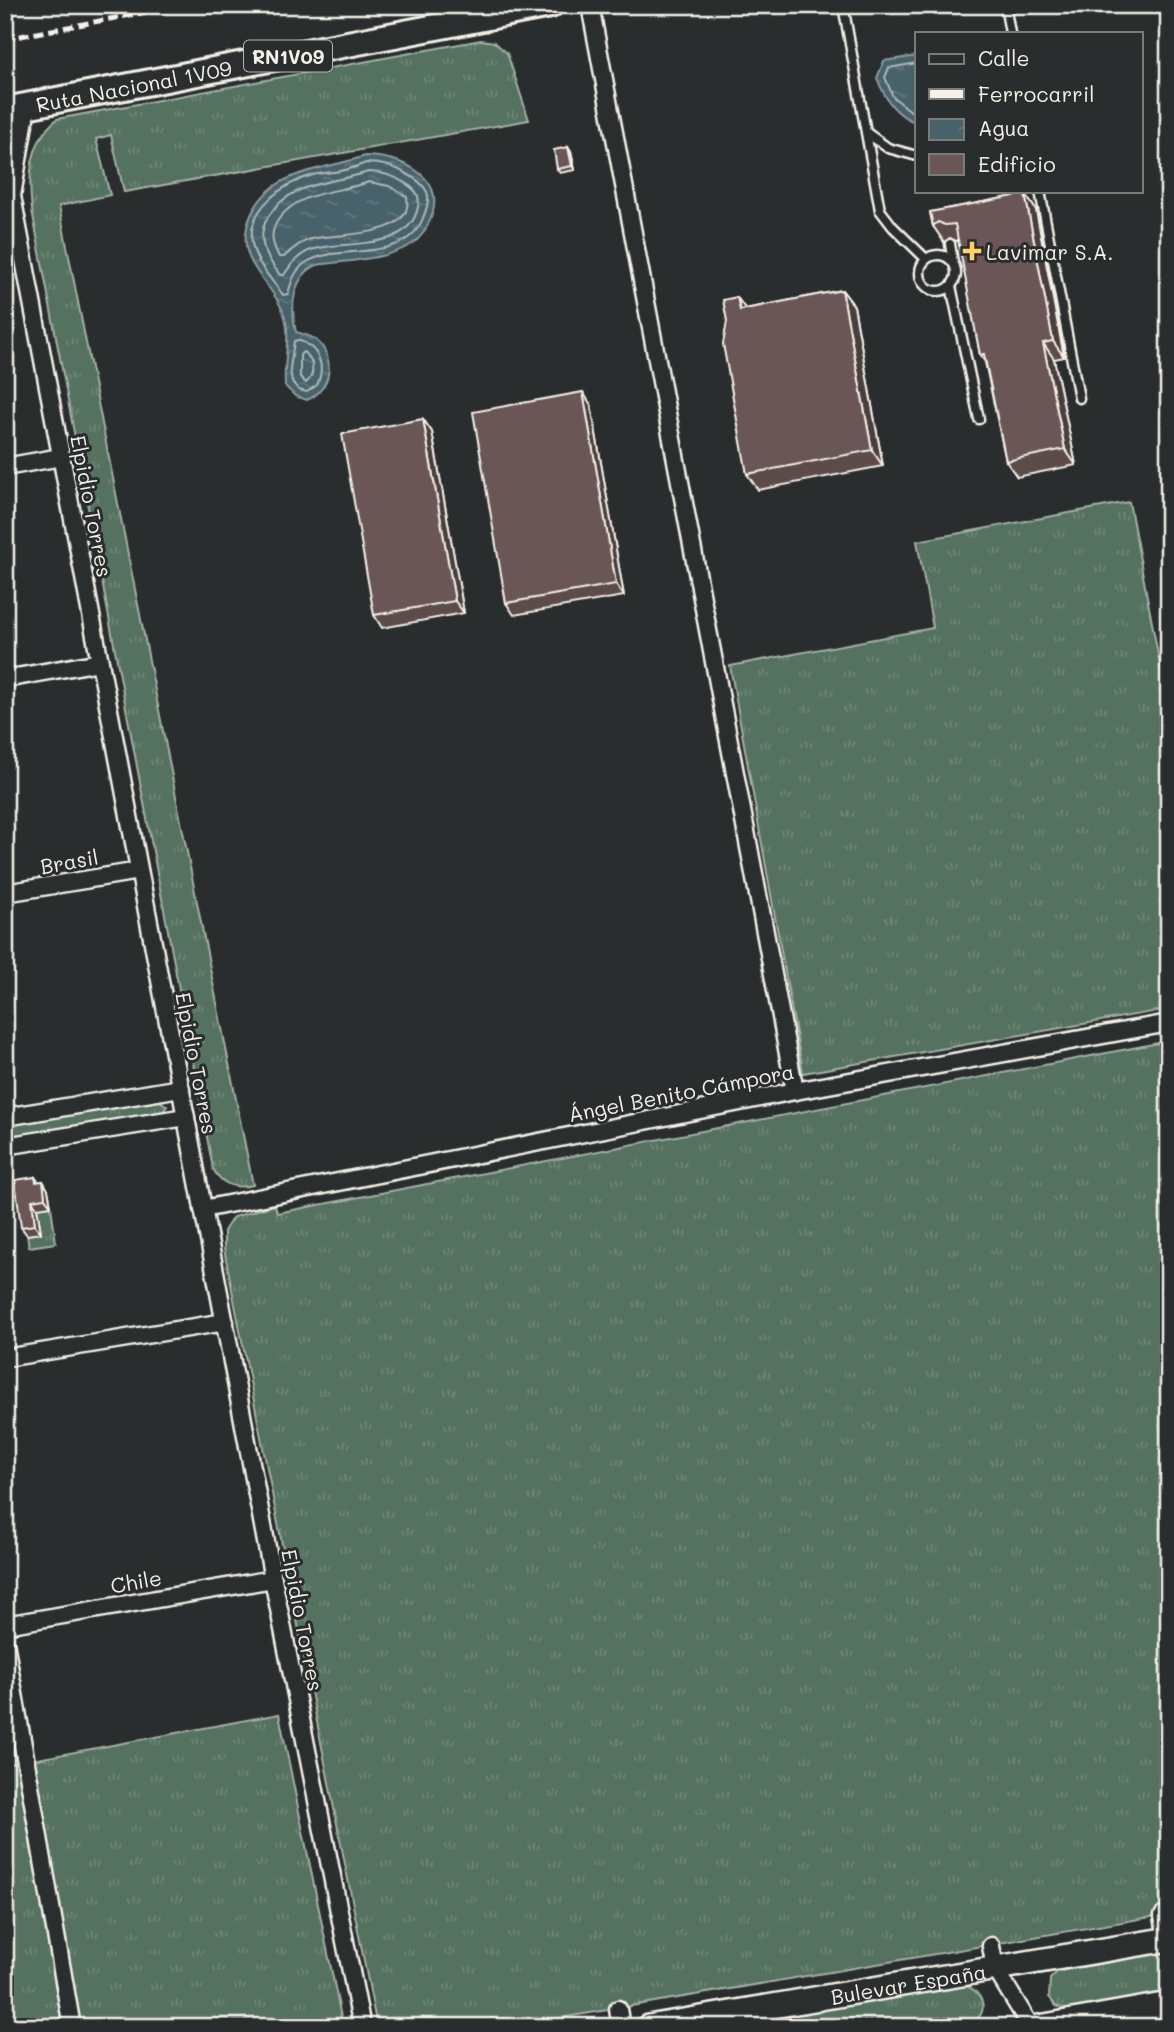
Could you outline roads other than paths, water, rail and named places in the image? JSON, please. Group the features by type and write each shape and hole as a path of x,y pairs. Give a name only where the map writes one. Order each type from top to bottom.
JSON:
{"main road":[{"name":"Ruta Nacional 1V09","path":"16,108 550,5"},
{"name":"Bulevar España","path":"648,2027 993,1957 1168,1939"},
{"path":"1039,2027 1169,2004"}],"street":[{"path":"590,5 795,1091"},
{"name":"Elpidio Torres","path":"16,108 9,196 61,457 273,1579 362,2027"},
{"path":"5,467 61,457"},
{"path":"5,679 100,662"},
{"name":"Brasil","path":"5,893 139,870"},
{"name":"Ángel Benito Cámpora","path":"203,1209 795,1091 1169,1023"},
{"path":"5,1117 181,1088"},
{"path":"5,1146 186,1117"},
{"path":"5,1358 225,1322"},
{"name":"Chile","path":"5,1625 273,1579"},
{"path":"5,1642 72,2027"},
{"path":"1163,1916 1168,1939"},
{"path":"993,1957 1031,2027"},
{"path":"618,2009 621,2027"}],"lane":[{"path":"843,5 880,210 892,227 926,259"},
{"path":"1005,5 1010,32"},
{"path":"867,133 888,148 915,155"},
{"path":"1040,192 1079,398"},
{"path":"950,244 956,274 951,286 979,419"},
{"path":"951,286 939,292 930,290 923,285 920,270 931,256 943,256 953,262"}],"water":[{"path":"915,56 915,122 903,116 884,93 877,78 884,61"},
{"path":"365,156 392,160 417,171 432,191 434,203 431,218 419,239 401,250 378,257 317,265 302,277 293,303 296,332 316,340 323,347 329,364 326,381 315,395 307,400 295,396 285,386 287,325 278,301 249,257 245,241 247,225 260,200 272,188 301,174"}],"railway":[{"path":"5,39 183,5"}],"place":[{"name":"Lavimar S.A.","path":"972,251"}]}
